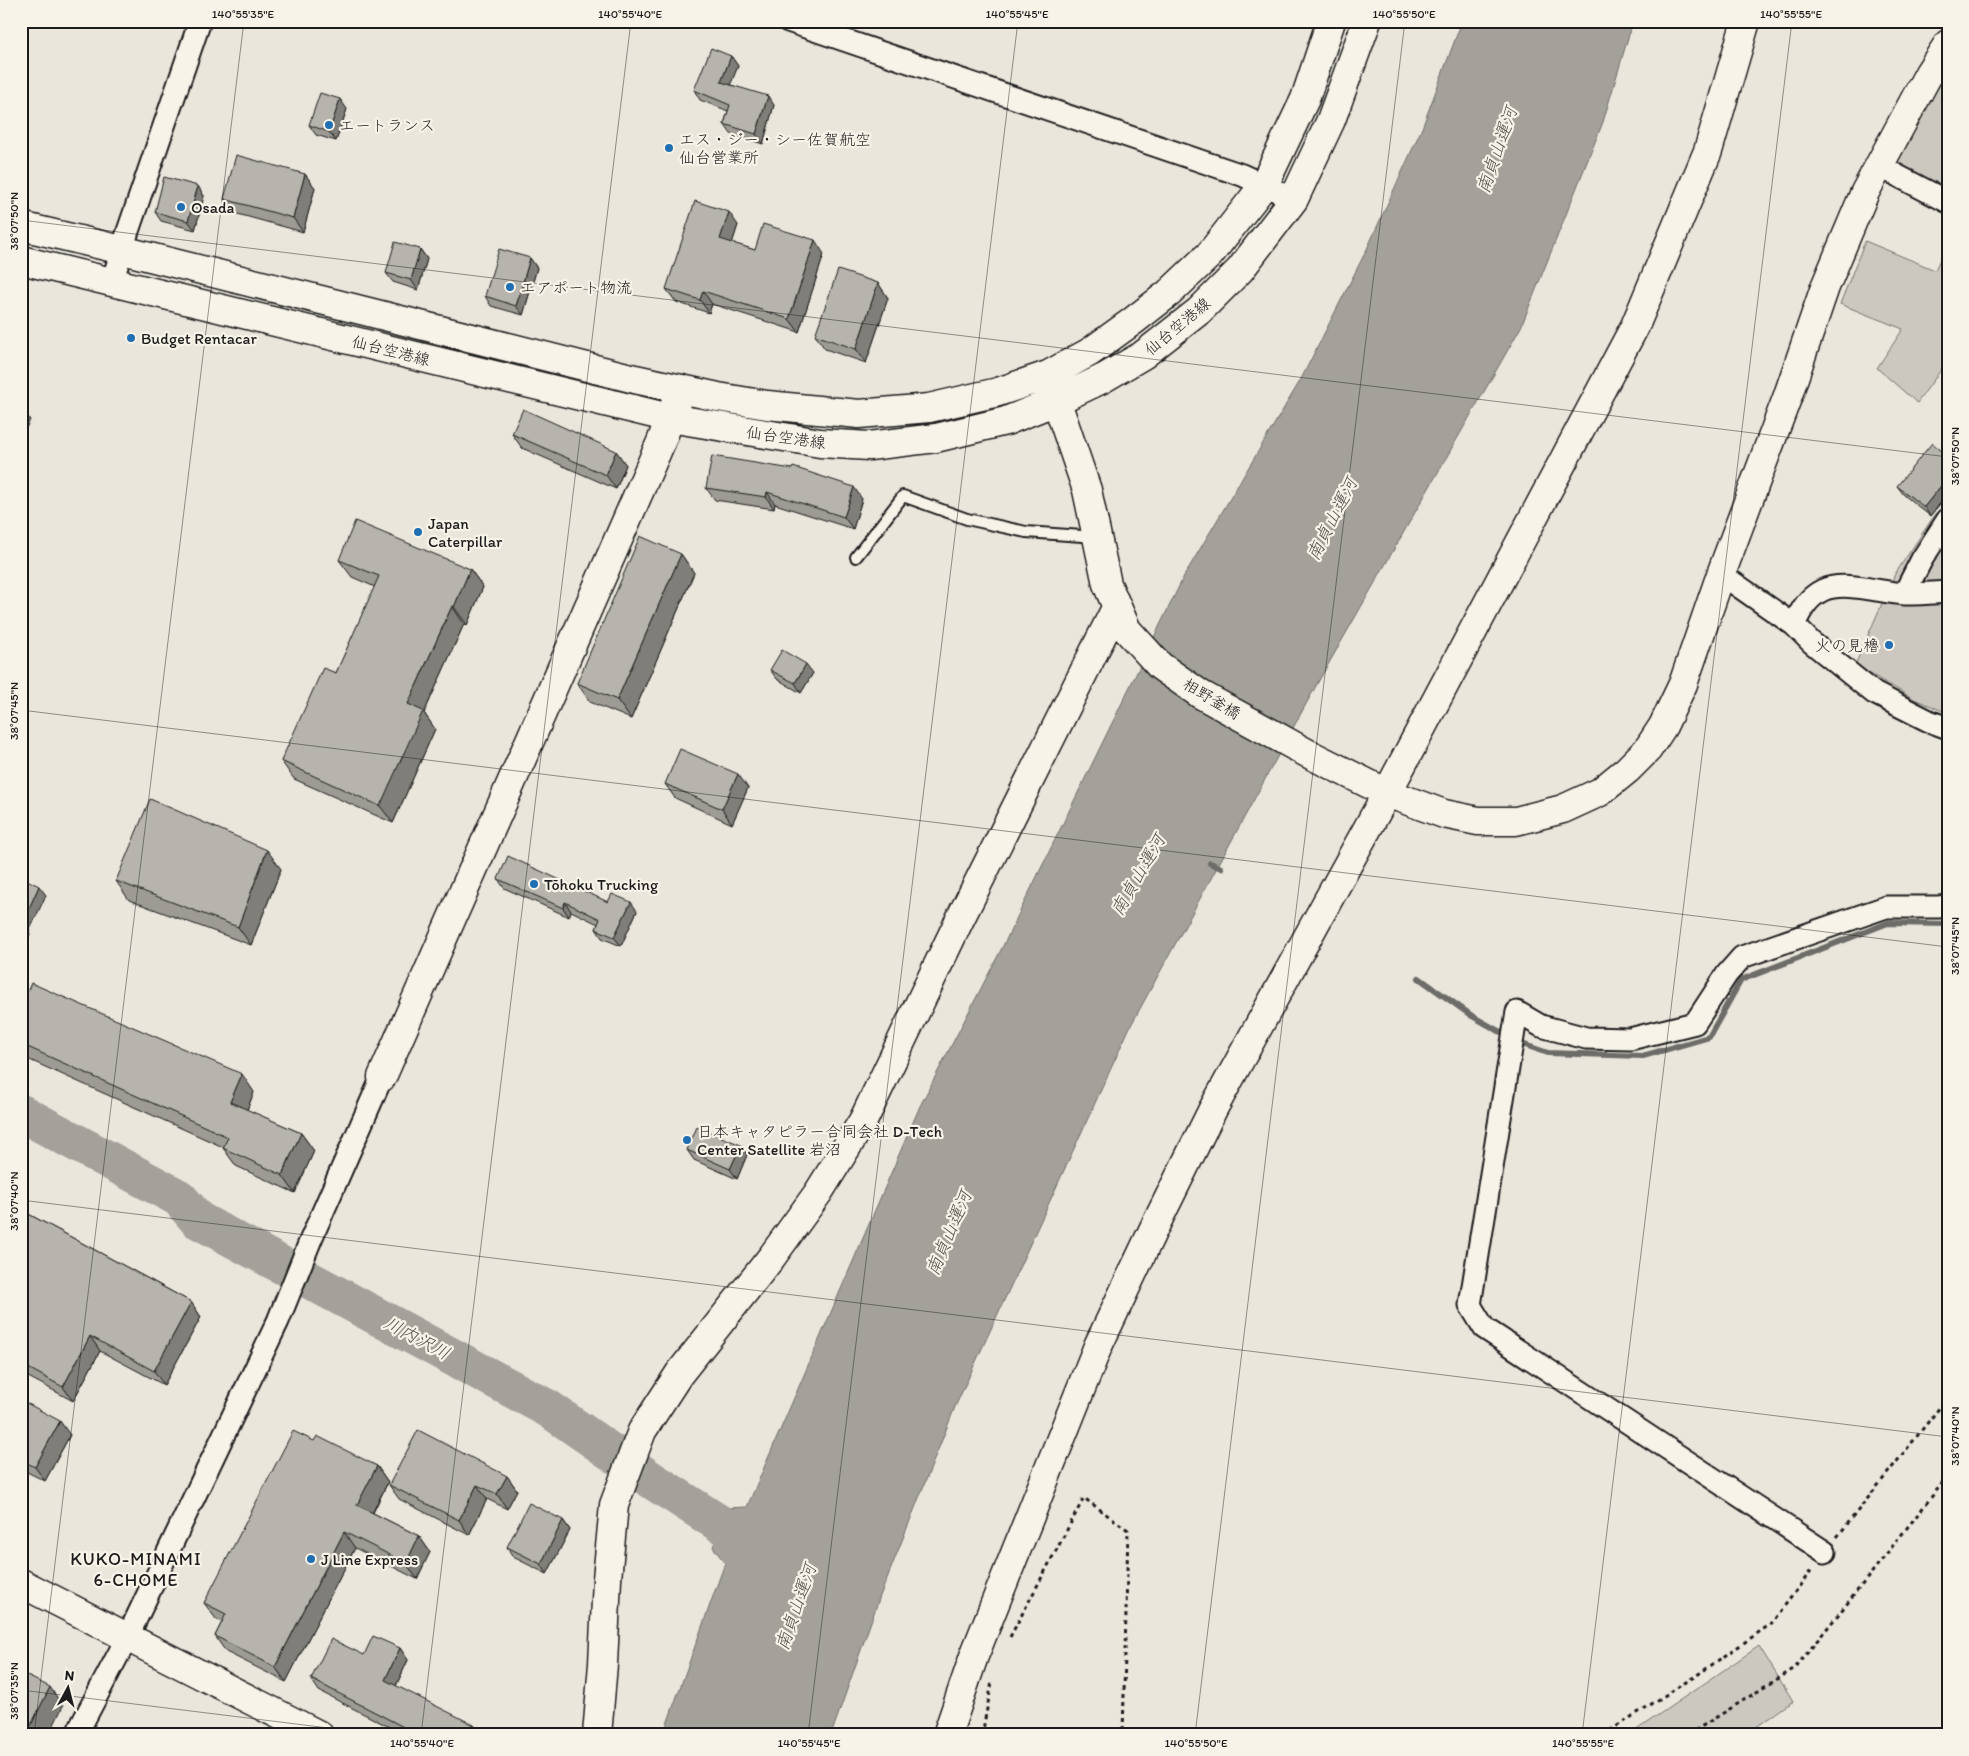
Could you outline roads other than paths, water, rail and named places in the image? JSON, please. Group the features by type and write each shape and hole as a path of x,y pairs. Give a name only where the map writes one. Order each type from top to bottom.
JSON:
{"street":[{"path":"112,282 200,21"},
{"path":"788,21 1242,175 1294,199"},
{"name":"仙台空港線","path":"21,226 681,389 767,405 859,414 929,408 998,392 1048,375 1090,352 1170,293 1210,254 1264,185 1305,99 1331,21"},
{"name":"仙台空港線","path":"21,260 670,418 820,443 869,446 936,438 1006,421 1104,378 1143,355 1199,311 1240,270 1294,199 1331,120 1367,21"},
{"path":"947,1735 974,1656 1098,1346 1213,1109 1387,793 1634,326 1708,152 1746,21"},
{"name":"相野釜橋","path":"1048,375 1087,490 1108,584 1122,618 1160,666 1200,694 1307,753 1387,793 1444,814 1478,821 1516,821 1563,809 1600,792 1628,770 1648,749 1663,726 1683,684 1787,398 1825,287 1865,192 1929,73 1948,44"},
{"path":"1879,166 1948,202"},
{"path":"76,1735 127,1638 278,1321 311,1239 681,389"},
{"path":"1904,594 1922,559 1948,519"},
{"path":"1722,574 1794,625 1811,642 1874,693 1929,721 1948,728"},
{"path":"1794,625 1803,607 1812,597 1825,589 1838,586 1904,594 1948,592"},
{"path":"597,1735 607,1579 614,1505 642,1431 679,1374 772,1258 818,1193 864,1121 960,919 1122,618"},
{"path":"1825,1552 1484,1328 1470,1305 1517,1012 1541,1026 1586,1038 1630,1039 1695,1023 1727,974 1742,957 1886,907 1948,906"},
{"path":"21,1583 319,1735"}],"lane":[{"path":"856,557 903,496 967,519 1026,532 1096,537"}],"water":[{"name":"南貞山運河","path":"1462,21 1633,21 1603,122 1521,327 1317,684 1130,1027 955,1407 880,1596 831,1735 663,1735 725,1563 713,1547 727,1508 747,1507 920,1106 1003,946 1184,576 1300,381 1366,251 1422,128"}],"waterway":[{"path":"1210,863 1221,868"},
{"path":"1419,978 1472,1016 1522,1044 1548,1053 1643,1056 1709,1037 1741,980 1888,923 1948,924"},
{"name":"川内沢川","path":"21,1113 179,1198 198,1220 549,1409 653,1481 764,1552"}],"place":[{"name":"エートランス","path":"329,125"},
{"name":"エス・ジー・シー佐賀航空 仙台営業所","path":"669,148"},
{"name":"Osada","path":"181,207"},
{"name":"エアポート物流","path":"510,287"},
{"name":"Budget Rentacar","path":"131,338"},
{"name":"Japan Caterpillar","path":"418,532"},
{"name":"火の見櫓","path":"1889,645"},
{"name":"Tōhoku Trucking","path":"534,884"},
{"name":"日本キャタピラー合同会社 D-Tech Center Satellite 岩沼","path":"687,1140"},
{"name":"J Line Express","path":"311,1559"}],"district":[{"name":"KUKO-MINAMI 6-CHOME","path":"136,1569"}]}
